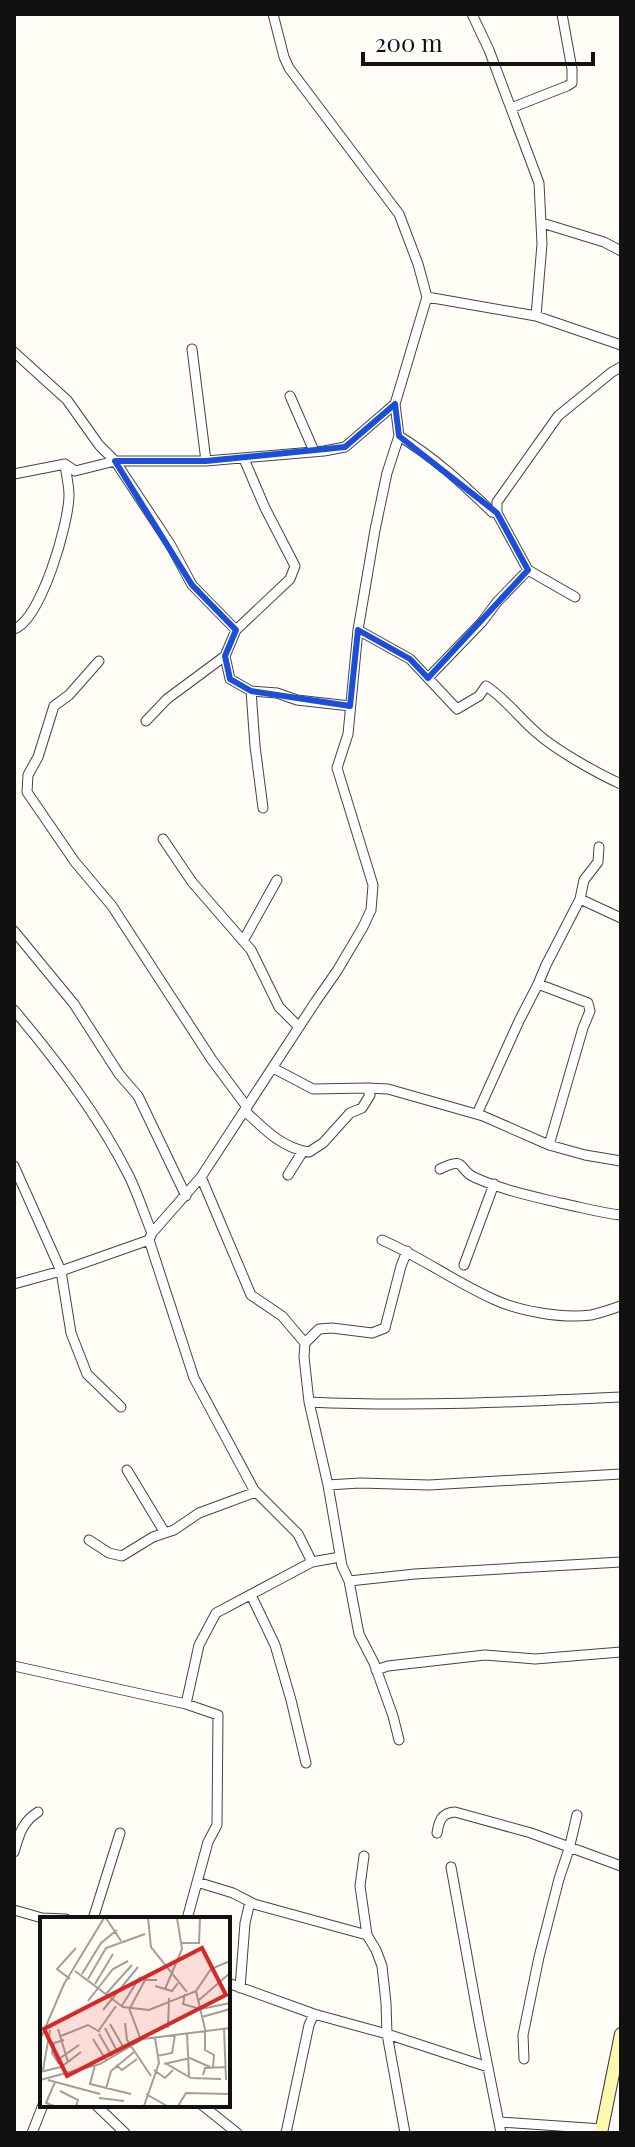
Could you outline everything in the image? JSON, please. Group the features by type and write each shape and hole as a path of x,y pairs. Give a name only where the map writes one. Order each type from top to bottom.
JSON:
{"street":[{"path":"14,1284 61,1271 150,1237 201,1177 337,971 371,910 373,885 337,768 348,734 358,630 387,473 399,436 395,404 427,297 399,214 289,68 273,14"},
{"path":"472,14 489,50 539,183 542,223 536,316"},
{"path":"511,108 572,83 562,14"},
{"path":"542,223 604,242 621,251"},
{"path":"427,297 536,316 621,345"},
{"path":"192,349 206,461"},
{"path":"14,352 61,394 99,445 115,461 170,544 192,585 236,630"},
{"path":"575,597 528,570 497,513 497,502 558,416 621,367"},
{"path":"290,396 314,451"},
{"path":"14,474 65,464 75,471 115,461 244,459 345,447 395,404"},
{"path":"399,436 446,467 492,512 497,513"},
{"path":"146,721 167,699 225,656 236,630 290,579 295,566 244,459"},
{"path":"14,629 21,626 32,613 64,532 69,494 65,464"},
{"path":"428,678 528,570"},
{"path":"358,630 410,659 457,709 479,696 486,686 541,737 606,778 621,784"},
{"path":"225,656 230,679 251,691 350,706"},
{"path":"99,661 69,695 54,706 38,757 28,775 27,792 75,862 112,906 246,1109 272,1137 309,1152 333,1133 350,1113 362,1108 370,1095 367,1088"},
{"path":"251,691 263,808"},
{"path":"163,839 192,882 257,959 279,1007 299,1027"},
{"path":"477,1114 580,899 584,880 598,862 599,847"},
{"path":"243,941 277,880"},
{"path":"580,899 621,918"},
{"path":"14,931 74,1004 119,1074 138,1096 186,1196"},
{"path":"538,984 588,1003 590,1011 549,1145"},
{"path":"14,1010 40,1040 97,1121 130,1178 194,1378 256,1492 298,1534 312,1562"},
{"path":"273,1068 313,1089 388,1089 477,1114 549,1145 621,1161"},
{"path":"288,1175 303,1151"},
{"path":"440,1169 457,1163 473,1178 522,1194 621,1215"},
{"path":"14,1166 61,1271 71,1333 87,1374 121,1407"},
{"path":"201,1177 251,1295 282,1316 305,1343"},
{"path":"464,1265 494,1184"},
{"path":"382,1240 494,1300 520,1309 577,1316 621,1306"},
{"path":"399,1740 376,1670 359,1634 309,1402 304,1357 305,1343 319,1329 372,1333 385,1328 407,1251"},
{"path":"309,1402 468,1404 621,1397"},
{"path":"127,1470 165,1533"},
{"path":"328,1485 429,1485 621,1474"},
{"path":"89,1540 109,1553 122,1556 153,1537 174,1530 199,1513 256,1492"},
{"path":"186,1704 199,1645 216,1613 312,1562 340,1557"},
{"path":"349,1581 621,1562"},
{"path":"251,1595 275,1645 306,1763"},
{"path":"376,1670 485,1655 535,1659 621,1652"},
{"path":"14,1666 186,1704 218,1715 217,1825 208,1842 188,1917"},
{"path":"14,1852 27,1819 38,1812"},
{"path":"437,1833 441,1817 455,1812 531,1833 621,1866"},
{"path":"524,2059 523,2035 536,1973 577,1815"},
{"path":"94,1917 120,1833"},
{"path":"364,1856 359,1881 367,1935 382,1966 387,2034 405,2133"},
{"path":"451,1867 501,2133"},
{"path":"197,1882 233,1893 250,1902 367,1935"},
{"path":"240,1988 245,1923 250,1902"},
{"path":"14,1910 40,1917"},
{"path":"230,1984 314,2014 488,2067"},
{"path":"286,2133 314,2014"},
{"path":"499,2122 602,2131 621,2034"},
{"path":"32,2133 42,2107"},
{"path":"98,2107 125,2133"},
{"path":"204,2107 237,2133"}],"highlighted area":[{"path":"395,404 399,436 497,513 528,570 428,678 410,659 358,630 350,706 251,691 230,679 225,656 236,630 192,585 115,461 206,461 345,447"}]}
